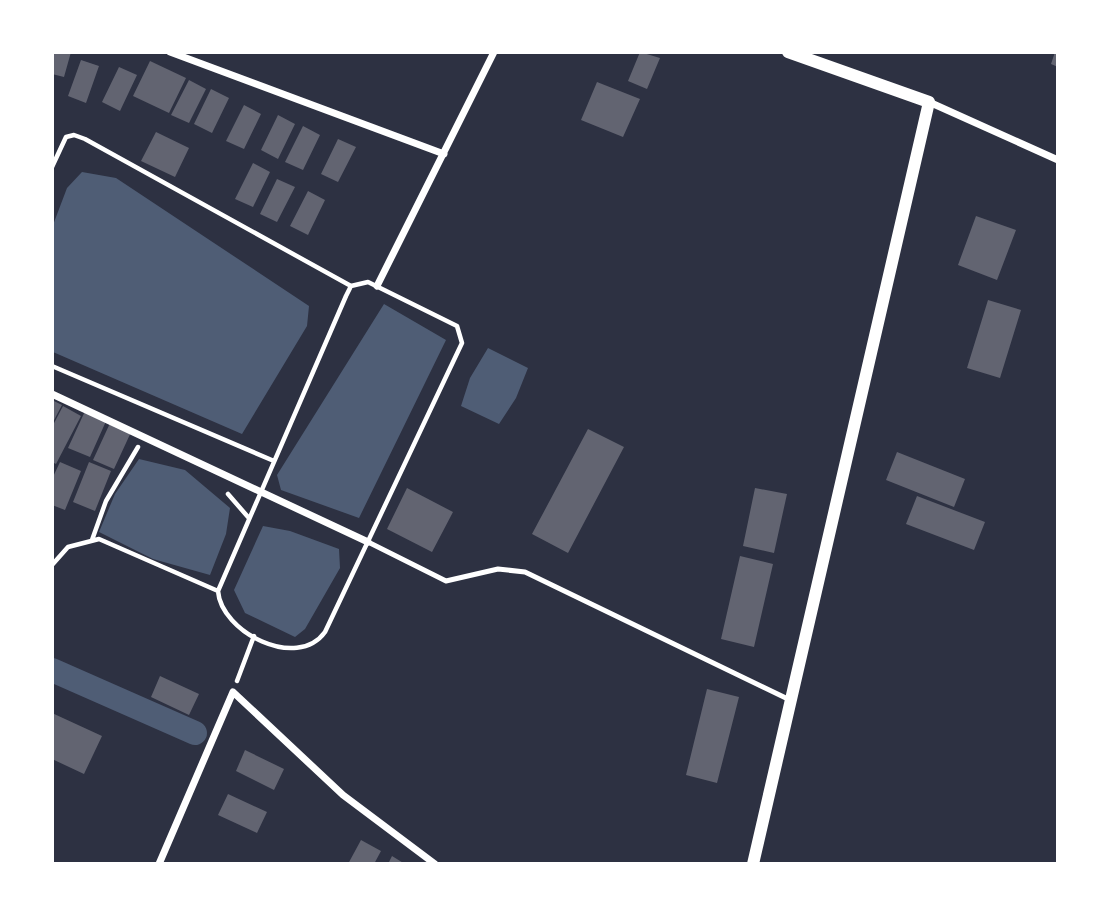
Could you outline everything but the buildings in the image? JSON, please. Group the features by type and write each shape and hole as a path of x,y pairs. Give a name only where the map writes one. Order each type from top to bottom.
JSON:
{"street":[{"path":"170,52 444,154"},
{"path":"377,286 494,52"},
{"path":"788,52 929,102 1058,160"},
{"path":"752,863 792,701 929,102"},
{"path":"52,394 368,542"},
{"path":"159,863 233,692 343,795 435,863"}],"lane":[{"path":"368,542 446,581 498,569 525,572 792,701"}],"path":[{"path":"52,167 66,137 74,135 85,139 351,286 368,282 457,326 462,343 368,542 317,642 289,649 254,636 223,612 218,591 351,286"},
{"path":"52,366 274,461"},
{"path":"92,540 106,501 134,451 145,440"},
{"path":"52,565 68,547 99,539 218,591"},
{"path":"233,692 254,636"}],"water":[{"path":"82,172 116,178 309,306 307,326 242,434 53,352 53,225 67,188"},
{"path":"384,304 446,340 359,518 281,490 277,475"},
{"path":"488,348 528,368 516,398 499,424 461,406 470,378"},
{"path":"139,459 185,470 230,508 226,534 210,575 153,559 99,532 115,494"},
{"path":"263,526 290,531 339,549 340,568 305,629 295,637 245,613 234,590"}],"waterway":[{"path":"52,670 195,733"}]}
